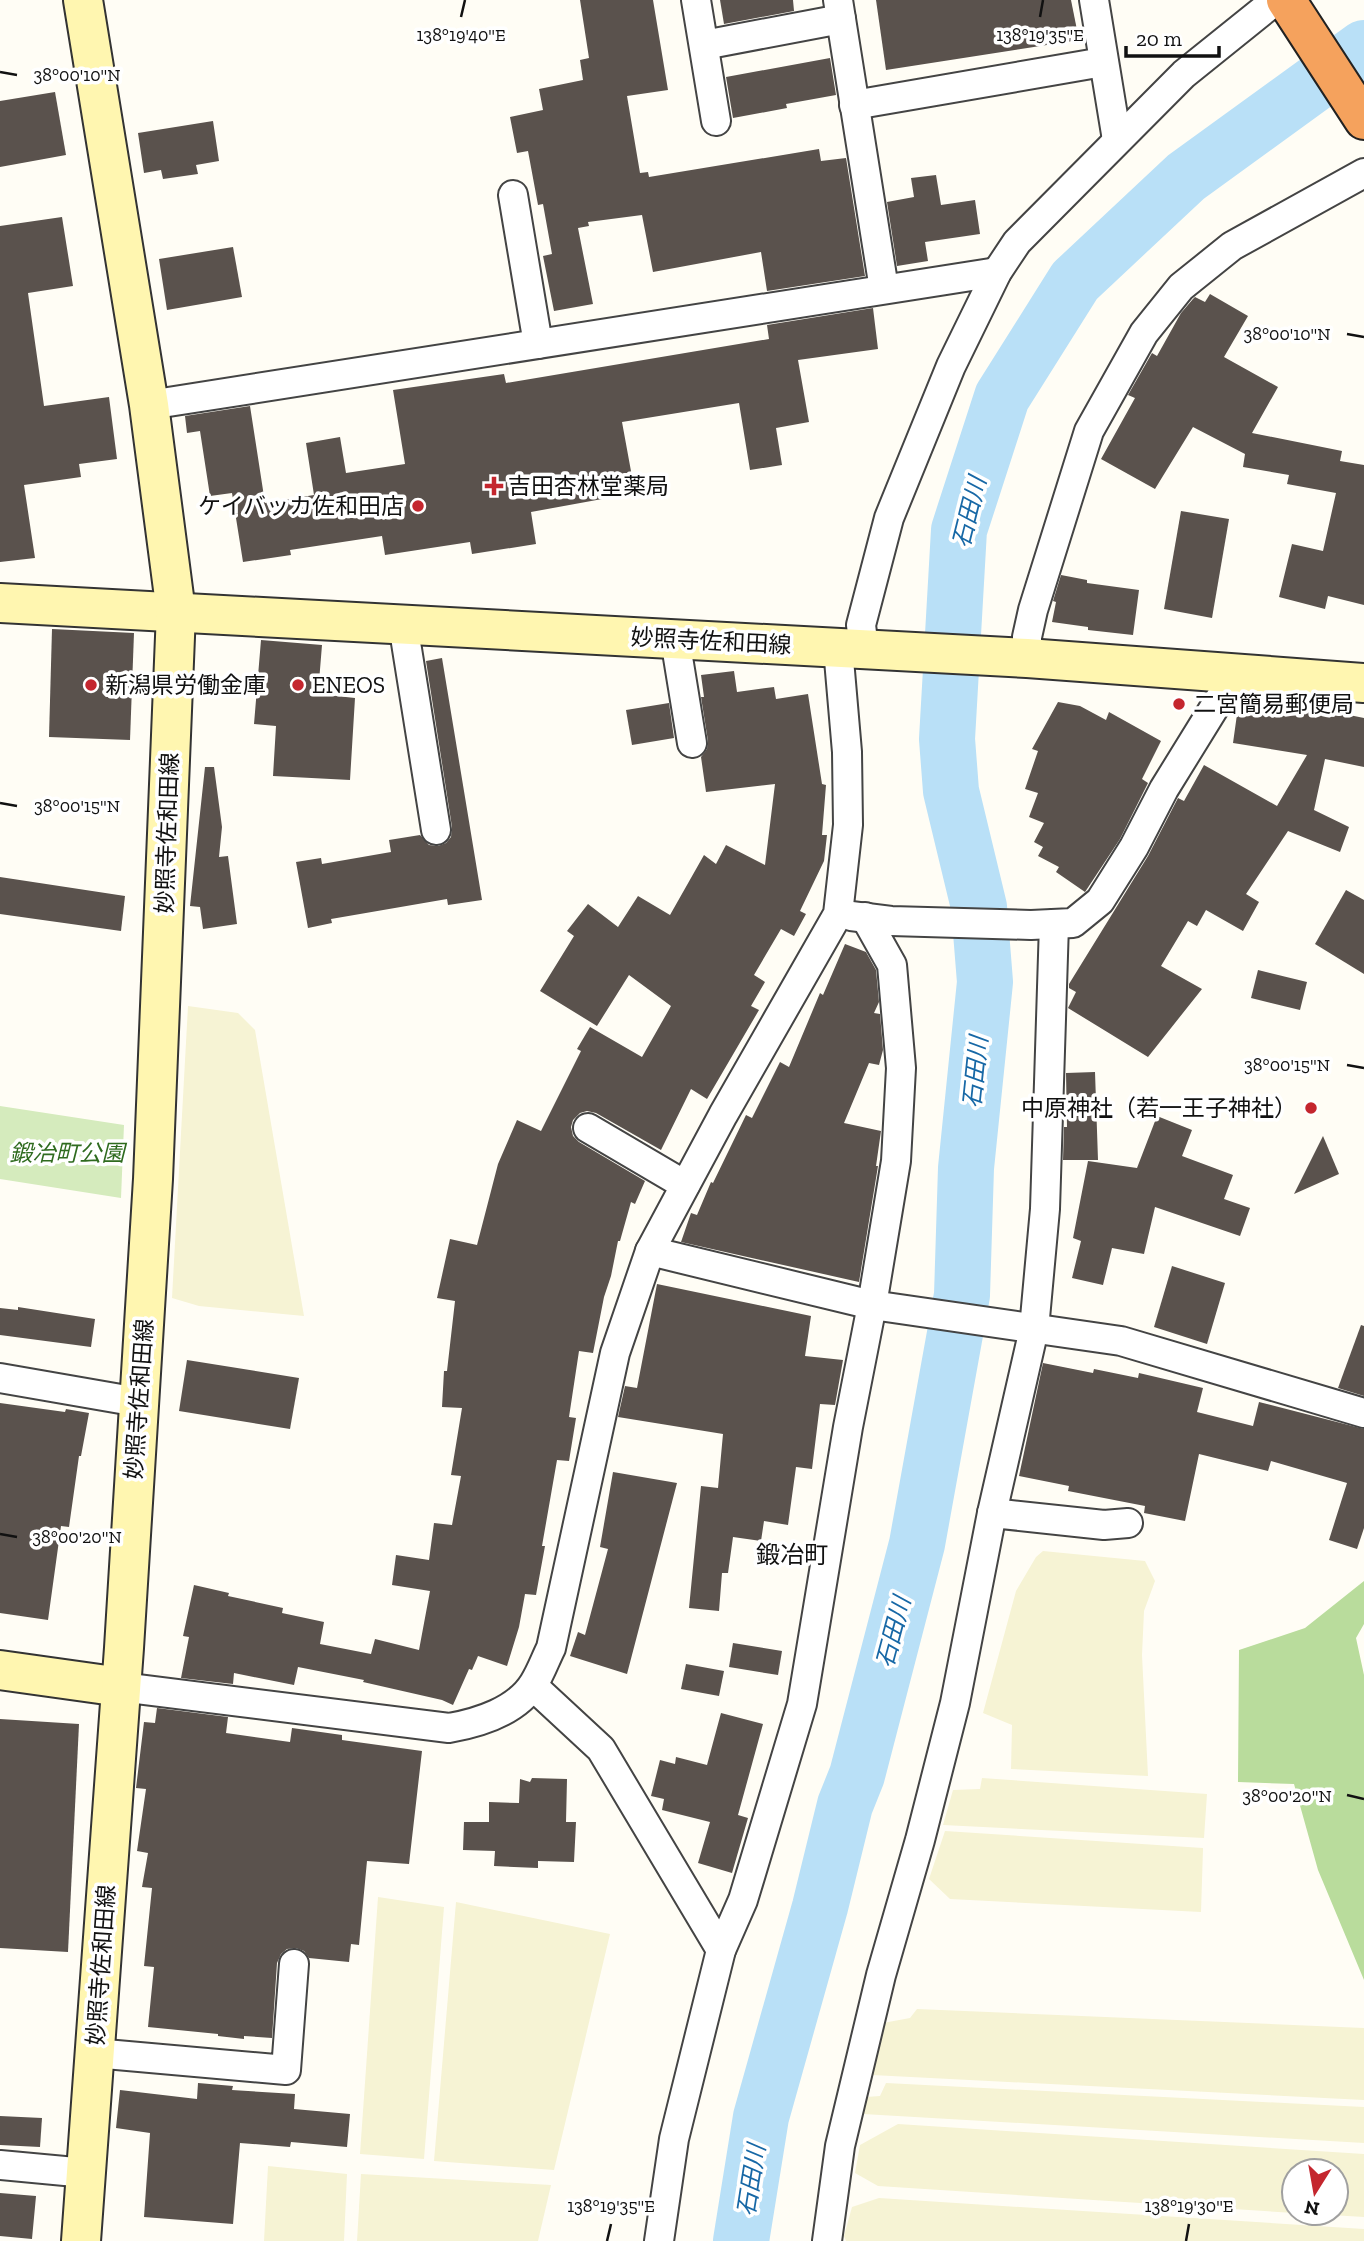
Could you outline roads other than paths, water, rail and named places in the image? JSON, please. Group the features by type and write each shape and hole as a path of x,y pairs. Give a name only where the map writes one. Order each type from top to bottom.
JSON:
{"highway":[{"path":"1283,1 1364,120"}],"main road":[{"path":"0,603 176,612 149,405 83,0"},
{"name":"妙照寺佐和田線","path":"81,2241 121,1687 153,1179 176,612 1020,658 1364,683"},
{"path":"0,1670 121,1687"}],"street":[{"path":"696,0 716,121"},
{"path":"1094,0 1102,62 1117,140"},
{"path":"659,2241 674,2139 721,1950 743,1900 802,1704 848,1427 878,1305 897,1161 901,1068 892,965 865,917 848,825 846,740 860,649 861,625 889,518 951,366 997,272 1017,242 1184,74 1283,1"},
{"path":"704,45 839,10 884,289"},
{"path":"854,105 1102,62"},
{"path":"1020,658 1089,431 1144,333 1181,287 1233,246 1364,173"},
{"path":"513,195 538,344"},
{"path":"149,405 997,272"},
{"path":"403,624 436,830"},
{"path":"675,639 692,743"},
{"path":"865,917 1042,925 1073,923 1100,901 1134,847 1164,789 1235,674"},
{"path":"121,1687 449,1728 478,1723 507,1708 533,1686 551,1648 615,1353 650,1251 723,1115 865,917"},
{"path":"827,2241 840,2146 881,1975 920,1840 955,1703 992,1513 1045,1209 1042,925"},
{"path":"589,1128 685,1185"},
{"path":"650,1251 878,1305 1121,1341 1364,1413"},
{"path":"0,1378 138,1402"},
{"path":"992,1513 1104,1525 1128,1523"},
{"path":"533,1686 601,1749 721,1950"},
{"path":"94,2053 286,2070 294,1964"},
{"path":"0,2165 86,2173"}],"waterway":[{"name":"石田川","path":"741,2241 761,2117 820,1907 845,1805 857,1775 917,1544 962,1295 966,1168 985,982 979,907 951,791 947,739 959,530 1002,397 1075,281 1186,177 1364,48"}],"place":[{"name":"吉田杏林堂薬局","path":"494,486"},
{"name":"ケイバッカ佐和田店","path":"418,506"},
{"name":"新潟県労働金庫","path":"91,685"},
{"name":"ENEOS","path":"298,685"},
{"name":"二宮簡易郵便局","path":"1179,704"},
{"name":"中原神社（若一王子神社）","path":"1311,1108"}],"district":[{"name":"鍛冶町","path":"792,1554"}],"park label":[{"name":"鍛冶町公園","path":"67,1153"}]}
